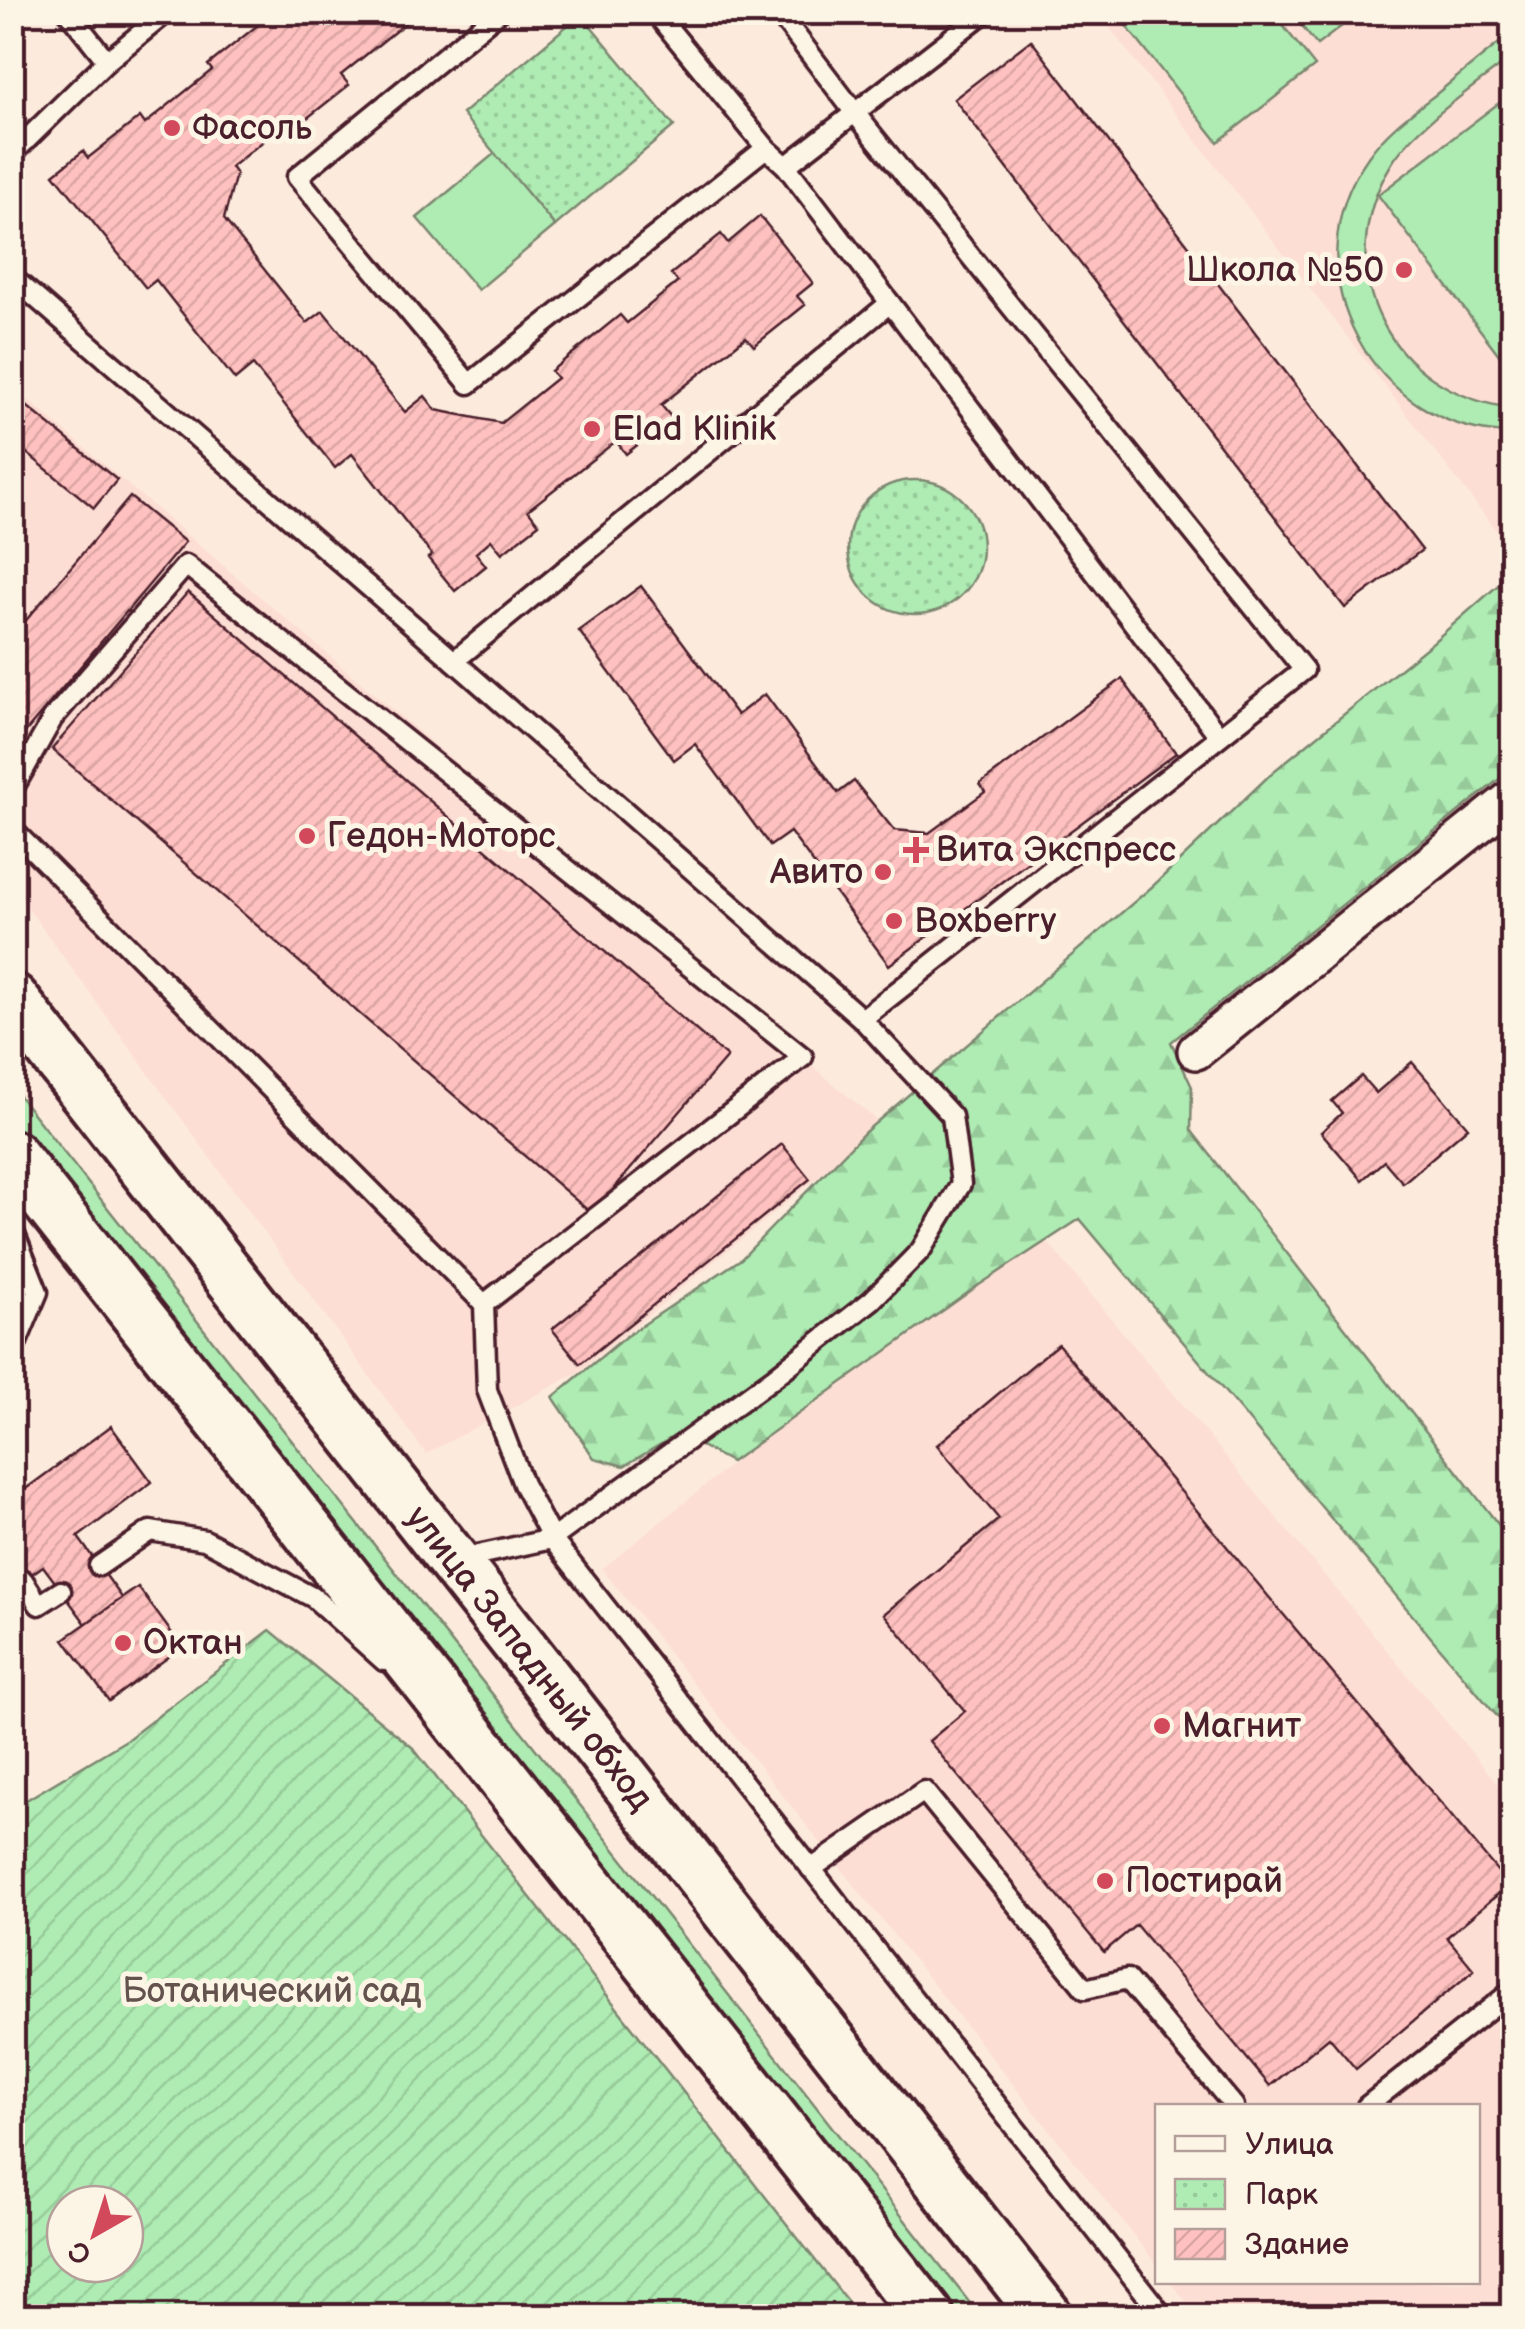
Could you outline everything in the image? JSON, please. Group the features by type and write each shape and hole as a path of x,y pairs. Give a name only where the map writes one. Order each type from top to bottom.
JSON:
{"main road":[{"name":"улица Западный обход","path":"12,998 1046,2316"},
{"path":"12,1156 928,2316"}],"street":[{"path":"1196,1051 1512,798"}],"lane":[{"path":"68,12 107,61"},
{"path":"12,154 107,61 167,12"},
{"path":"499,12 297,178 469,384 766,148"},
{"path":"656,12 766,148 786,166 1220,736"},
{"path":"778,12 854,113 1304,670 862,1020"},
{"path":"786,166 985,12"},
{"path":"12,277 862,1020 952,1116 961,1184 921,1250 872,1300 773,1378 552,1539 453,1560"},
{"path":"454,662 890,303"},
{"path":"12,791 53,718 186,565 802,1058 484,1304"},
{"path":"12,829 484,1304 487,1390 523,1484 552,1539 1163,2316"},
{"path":"12,1228 16,1250 38,1292 12,1354"},
{"path":"99,1566 150,1532 205,1540 314,1598 474,1741"},
{"path":"23,1580 38,1605 61,1590"},
{"path":"810,1869 924,1791 1085,1988 1127,1978 1232,2104"},
{"path":"1370,2104 1512,1991"}],"shaded area":[{"name":"Школа №50","path":"1098,13 1512,13 1512,528 1501,537"},
{"path":"12,386 882,1125 579,1372 426,1454 13,888"},
{"path":"1031,1222 1512,1801 1512,2316 1198,2316 1172,2284 1480,2284 1480,2104 1155,2104 1155,2262 602,1569"}],"green space":[{"path":"1116,13 1273,13 1315,66 1218,142"},
{"path":"1291,13 1359,13 1317,45"},
{"path":"581,14 674,126 555,226 462,114"},
{"path":"1512,33 1512,57 1431,121 1392,163 1373,204 1366,245 1369,284 1382,320 1403,352 1432,379 1469,398 1512,408 1512,433 1463,426 1420,406 1384,376 1358,338 1341,295 1336,248 1345,202 1375,148 1399,123"},
{"path":"1512,93 1512,372 1378,195"},
{"path":"495,153 555,226 478,290 417,218"},
{"path":"915,480 941,485 962,500 977,521 982,547 977,573 962,594 941,609 915,614 889,609 868,594 853,573 848,547 853,521 868,500 889,485"},
{"path":"1512,573 1512,769 1171,1042 1192,1087 1191,1130 1512,1542 1512,1734 1080,1219 976,1287 731,1462 678,1434 624,1466 594,1458 553,1397 625,1337 741,1259 865,1132 1154,885 1274,771"},
{"path":"12,1087 980,2316 953,2316 13,1124"},
{"name":"Ботанический сад","path":"270,1630 413,1748 859,2316 13,2316 13,1808 128,1739"}],"building":[{"path":"274,12 419,12 341,75 349,85 292,130 286,123 231,167 236,174 224,219 307,323 323,311 405,412 425,396 436,410 501,423 557,378 551,371 620,315 627,323 678,282 671,274 721,234 728,243 760,216 813,283 797,296 805,305 754,346 746,337 661,405 672,418 626,454 616,441 528,510 539,524 502,553 491,540 476,553 486,566 455,591 428,558 432,555 352,454 335,468 253,365 235,380 156,280 146,288 54,174 83,151 88,158 140,117 145,124 212,70 208,65"},
{"path":"1031,40 1422,550 1345,608 954,99"},
{"path":"12,394 117,480 94,508 12,441"},
{"path":"130,497 185,542 12,748 12,637"},
{"path":"641,586 737,715 765,694 838,793 854,781 894,830 929,833 985,792 980,784 1122,679 1176,753 889,965 790,832 770,846 695,744 674,760 579,631"},
{"path":"188,592 727,1057 592,1214 52,749"},
{"path":"1412,1062 1468,1127 1403,1183 1384,1161 1362,1180 1321,1132 1342,1113 1332,1101 1361,1076 1376,1093"},
{"path":"782,1144 810,1179 580,1364 552,1329"},
{"name":"Магнит","path":"1058,1344 1509,1885 1447,1937 1474,1970 1356,2069 1329,2037 1270,2086 1136,1925 1104,1952 929,1741 965,1711 884,1614 999,1519 937,1445"},
{"path":"111,1426 152,1482 78,1537 123,1599 86,1624 43,1566 12,1588 12,1499"},
{"name":"Октан","path":"138,1587 182,1647 109,1701 64,1639"}],"place":[{"name":"Фасоль","path":"172,128"},
{"name":"Школа №50","path":"1404,270"},
{"name":"Elad Klinik","path":"592,429"},
{"name":"Гедон-Моторс","path":"307,836"},
{"name":"Вита Экспресс","path":"916,850"},
{"name":"Авито","path":"883,872"},
{"name":"Boxberry","path":"894,921"},
{"name":"Октан","path":"123,1643"},
{"name":"Магнит","path":"1162,1726"},
{"name":"Постирай","path":"1105,1881"}]}
